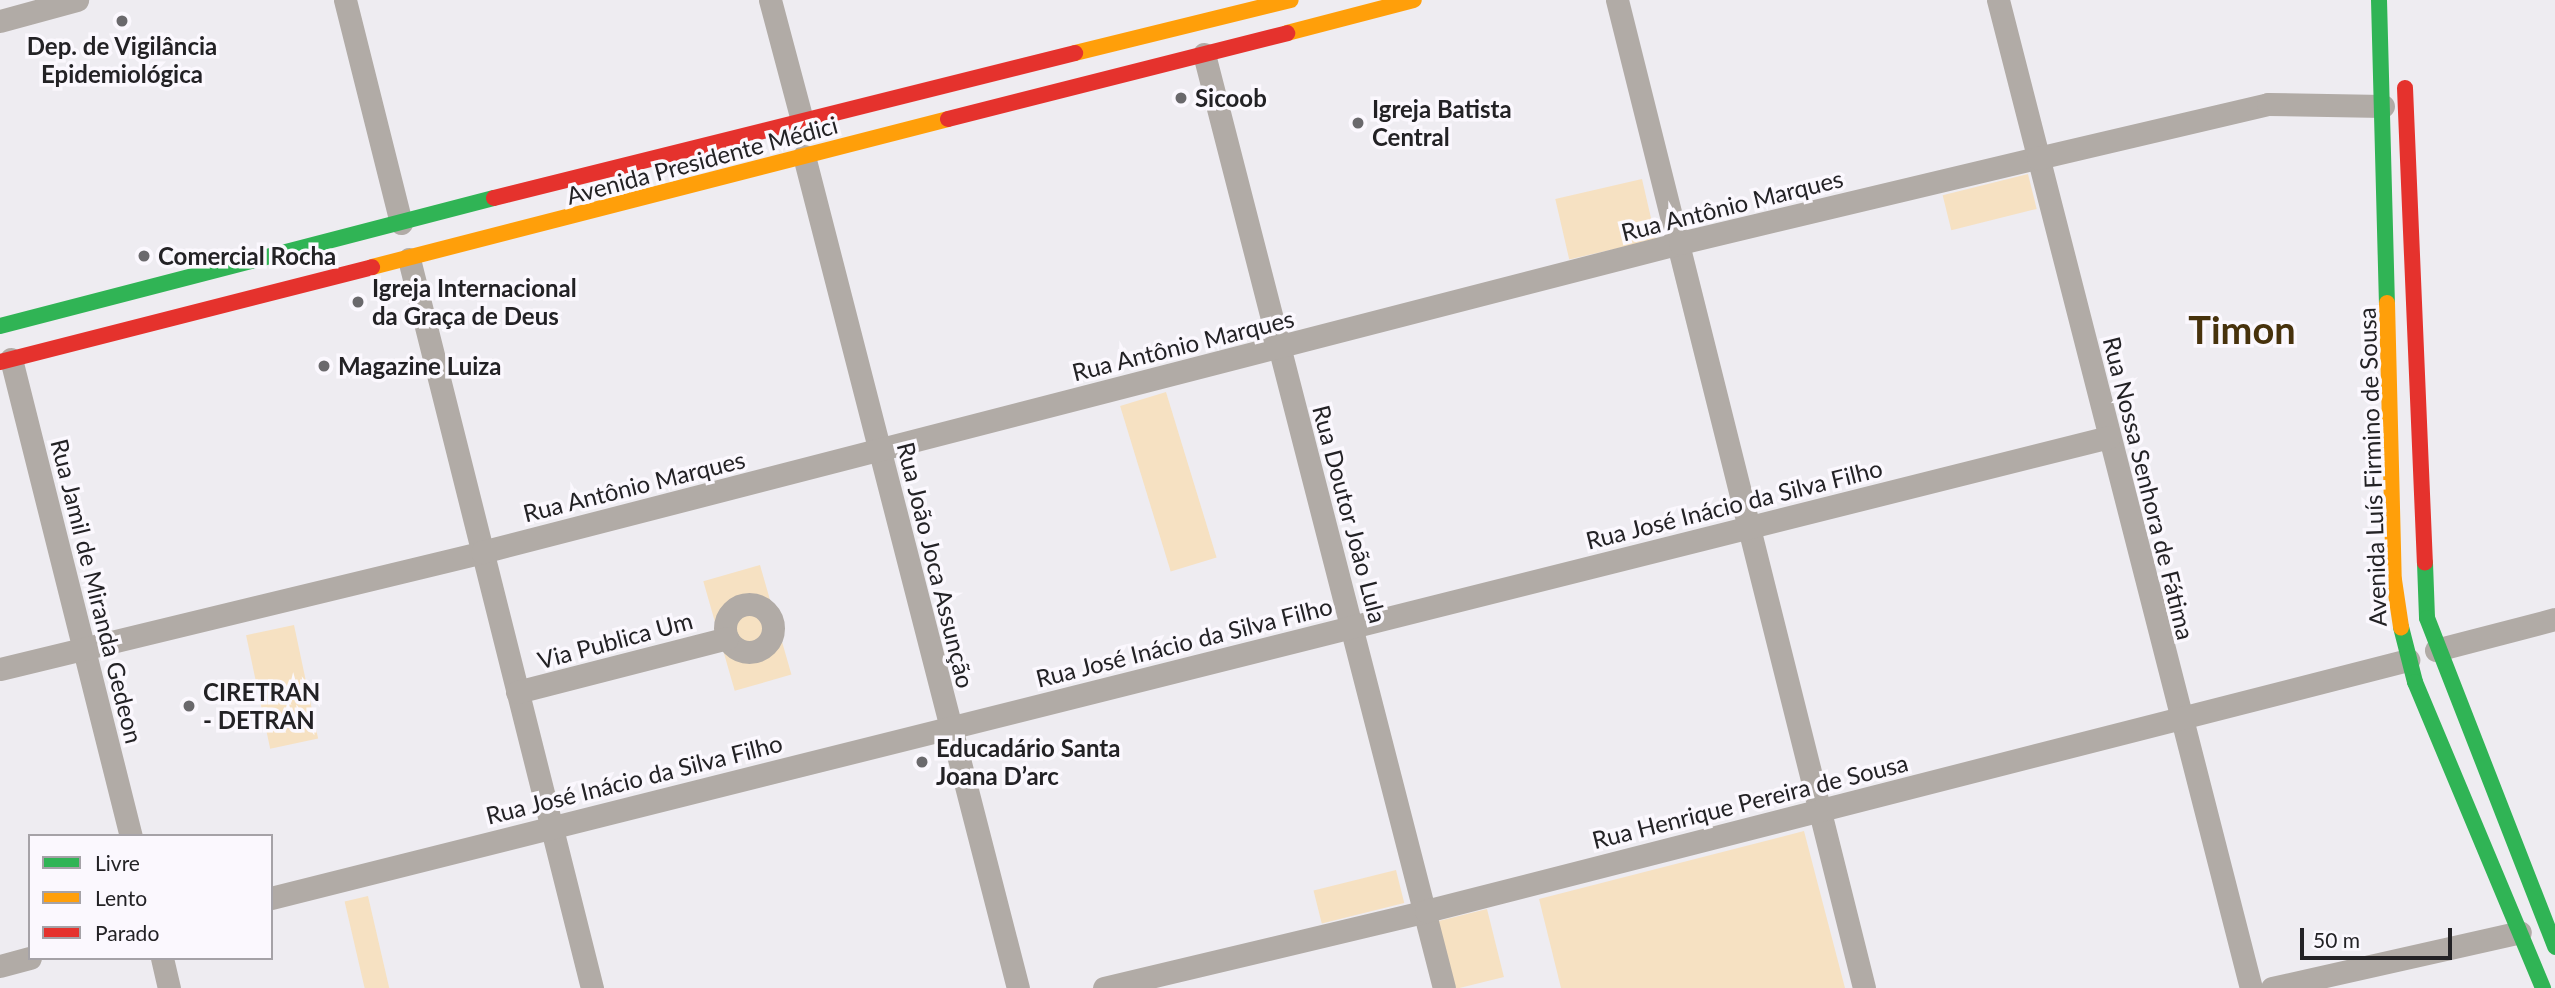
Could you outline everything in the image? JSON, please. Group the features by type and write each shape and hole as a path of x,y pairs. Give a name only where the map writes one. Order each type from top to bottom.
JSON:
{"main road":[{"name":"Avenida Presidente Médici","path":"1,322 1291,0"},
{"name":"Avenida Luís Firmino de Sousa","path":"2379,0 2395,580 2408,660 2543,988"},
{"name":"Avenida Presidente Médici","path":"6,360 652,198 804,156 1404,1"},
{"name":"Avenida Luís Firmino de Sousa","path":"2404,69 2422,574 2436,650 2510,835 2551,924 2555,947"},
{"path":"642,160 652,198"},
{"path":"2386,251 2412,250"},
{"path":"2392,461 2418,459"},
{"path":"2485,849 2510,835"}],"street":[{"path":"0,21 77,0"},
{"path":"345,0 401,223"},
{"path":"769,0 802,120"},
{"path":"1188,0 1194,23"},
{"path":"1617,0 1680,243 1864,988"},
{"name":"Rua Nossa Senhora de Fátima","path":"1998,0 2251,988"},
{"name":"Rua Doutor João Lula","path":"1204,54 1277,348 1354,627 1444,988"},
{"name":"Rua Antônio Marques","path":"0,668 482,552 1680,243 2038,158 2268,104 2383,106"},
{"name":"Rua João Joca Assunção","path":"804,156 1018,988"},
{"path":"409,259 592,988"},
{"name":"Rua Jamil de Miranda Gedeon","path":"6,360 85,649 131,834"},
{"name":"Rua José Inácio da Silva Filho","path":"273,897 2109,437"},
{"path":"2436,650 2555,619"},
{"name":"Via Publica Um","path":"517,692 727,638"},
{"name":"Rua Henrique Pereira de Sousa","path":"1104,988 1426,911 1819,809 2182,720 2408,660"},
{"path":"2272,988 2520,932"},
{"path":"0,966 28,959"},
{"path":"162,960 169,988"}],"shaded area":[{"path":"2028,174 2037,209 1951,230 1943,195"},
{"path":"1642,179 1656,239 1569,259 1555,199"},
{"path":"1166,392 1217,557 1171,571 1120,406"},
{"path":"760,565 791,675 735,691 703,581"},
{"path":"294,625 318,738 270,749 246,635"},
{"path":"1804,831 1845,988 1561,988 1539,899"},
{"path":"1396,870 1404,903 1322,924 1314,891"},
{"path":"368,896 389,988 365,988 345,901"},
{"path":"1487,909 1504,977 1454,988 1438,921"}],"traffic: fast":[{"path":"2379,0 2387,303"},
{"path":"0,326 494,198"},
{"path":"2425,563 2427,618 2555,947"},
{"path":"2401,627 2415,682 2543,988"}],"traffic: slow":[{"path":"1075,53 1291,0"},
{"path":"1287,33 1414,0"},
{"path":"372,267 948,119"},
{"path":"2387,303 2394,580 2401,627"}],"traffic: jam":[{"path":"948,119 1287,33"},
{"path":"494,198 1075,53"},
{"path":"2405,88 2425,563"},
{"path":"0,362 372,267"}],"place":[{"name":"Dep. de Vigilância Epidemiológica","path":"122,21"},
{"name":"Sicoob","path":"1181,98"},
{"name":"Igreja Batista Central","path":"1358,123"},
{"name":"Comercial Rocha","path":"144,256"},
{"name":"Igreja Internacional da Graça de Deus","path":"358,302"},
{"name":"Magazine Luiza","path":"324,366"},
{"name":"CIRETRAN - DETRAN","path":"189,706"},
{"name":"Educadário Santa Joana D’arc","path":"922,762"}],"district":[{"name":"Timon","path":"2242,330"}]}
